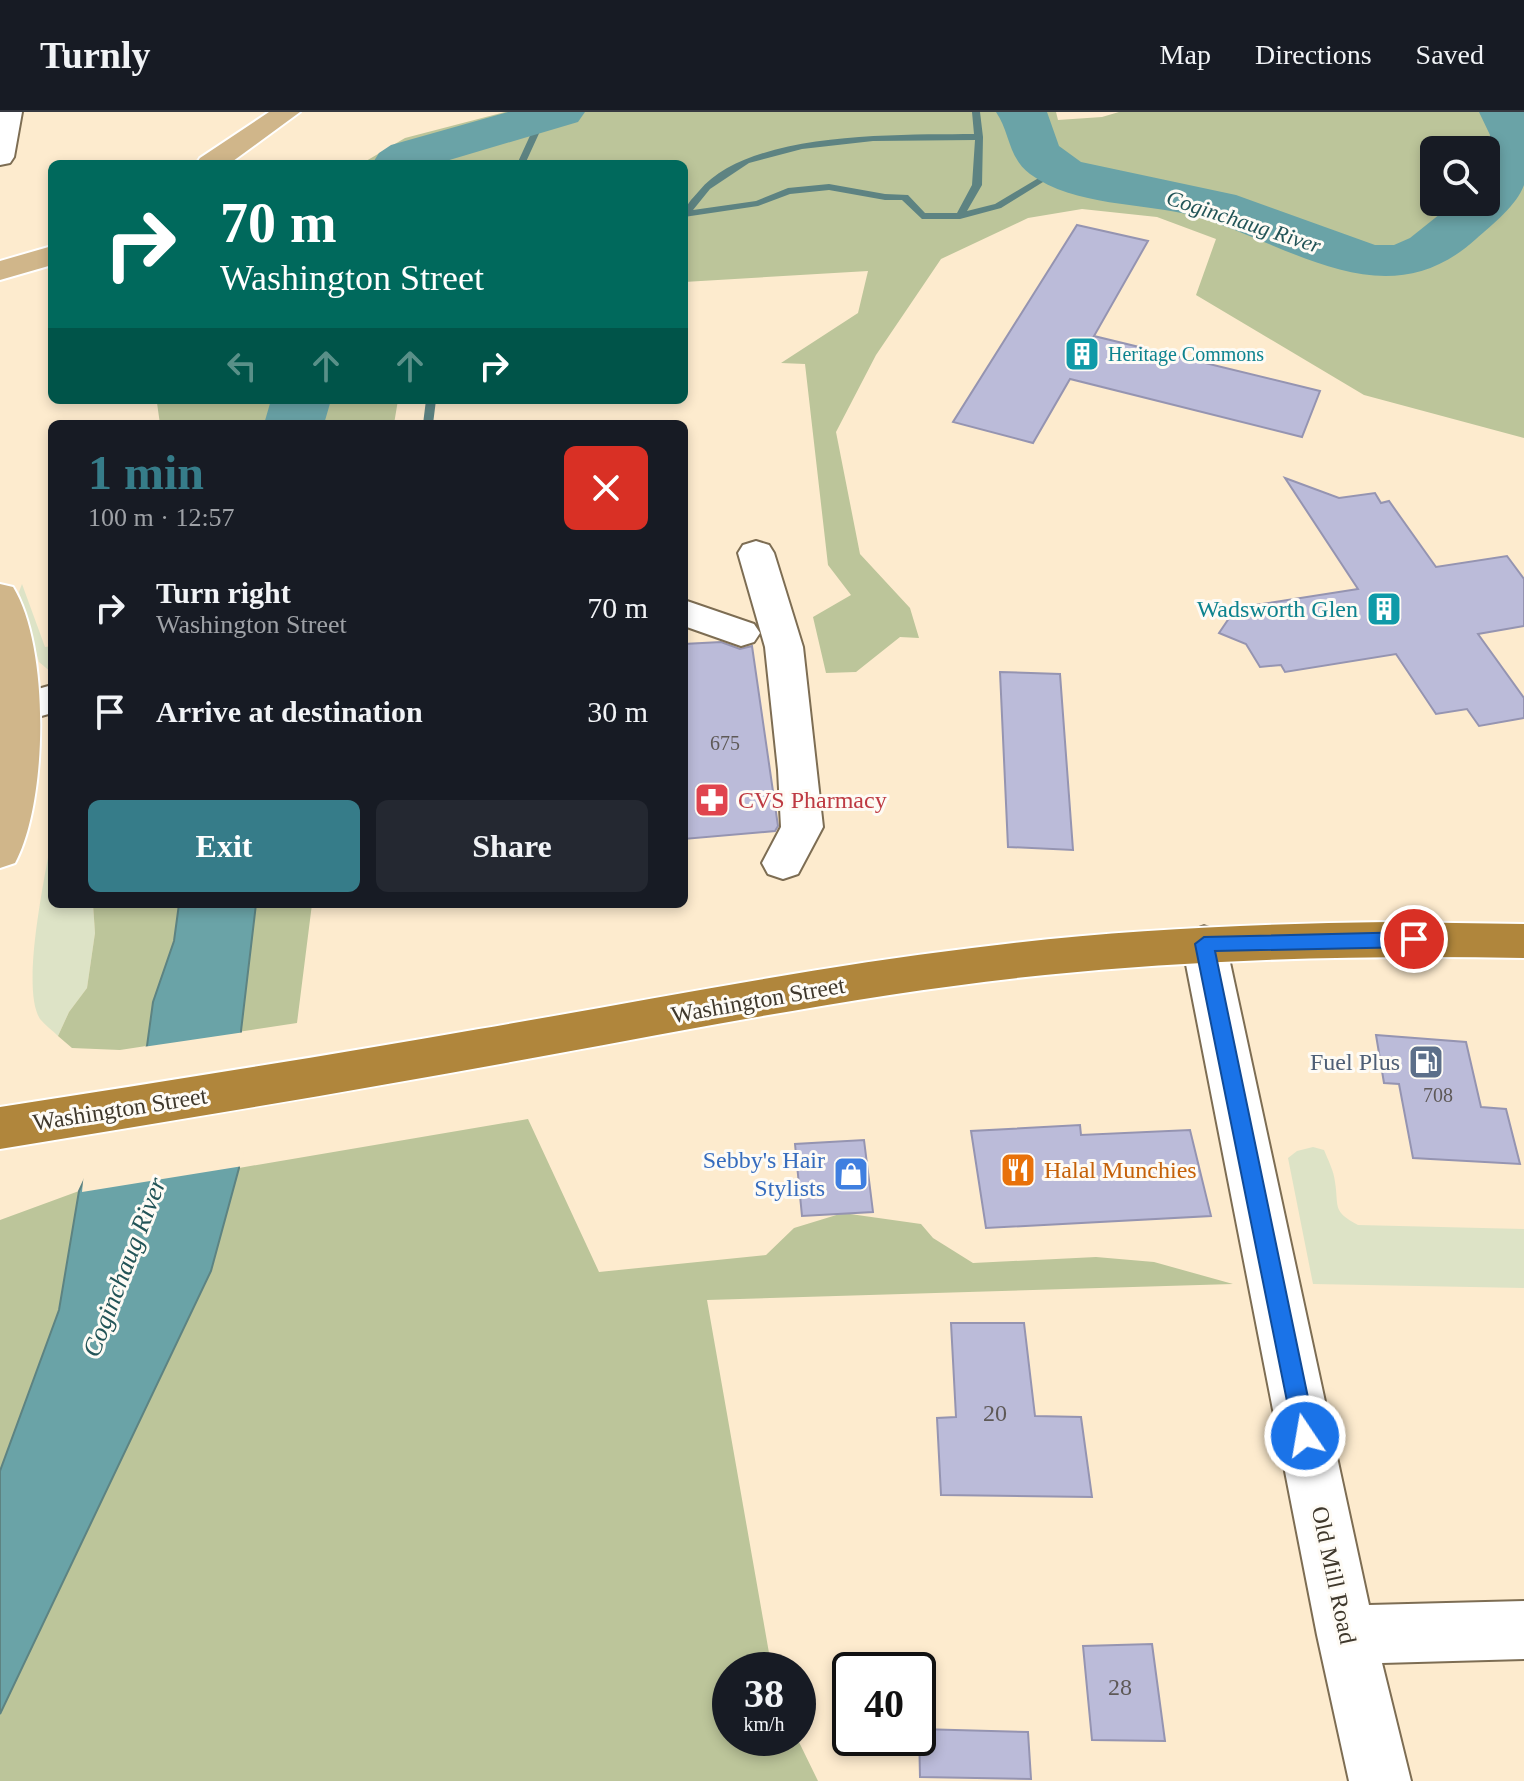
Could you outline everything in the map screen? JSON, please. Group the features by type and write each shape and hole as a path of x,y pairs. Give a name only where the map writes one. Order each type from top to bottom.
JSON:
{"highway":[{"name":"Washington Street","path":"0,1128 274,1085 862,981 1049,957 1204,944 1325,940 1524,941"}],"main road":[{"path":"216,160 287,112"},
{"path":"0,271 48,256"},
{"path":"0,596 18,662 38,703 21,756 0,852"}],"street":[{"path":"0,157 9,112"},
{"path":"688,614 764,650 784,647 756,553"},
{"path":"764,650 802,827 783,863"},
{"name":"Old Mill Road","path":"1204,944 1346,1635 1380,1781"},
{"path":"1346,1635 1524,1630"}],"green space":[{"path":"505,112 1056,112 1058,120 1102,117 1119,112 1524,112 1524,438 1364,395 1196,295 1216,239 1157,217 1082,209 1028,218 941,259 876,355 836,432 860,554 910,608 919,638 900,637 856,672 826,673 813,617 851,595 828,565 805,364 781,363 858,313 868,271 688,282 688,160 368,160 405,138"},
{"path":"157,404 397,404 395,420 159,420"},
{"path":"22,584 45,647 48,647 48,670 39,662 19,592"},
{"path":"48,859 48,908 93,908 95,933 87,988 69,1012 58,1036 40,1019 35,1004 33,957"},
{"path":"93,908 311,908 297,1023 120,1050 72,1048 58,1036 69,1012 87,988 95,933"},
{"path":"528,1119 599,1272 766,1255 794,1228 843,1213 921,1224 933,1238 973,1263 1096,1257 1154,1262 1233,1284 707,1300 769,1652 712,1652 712,1756 806,1756 818,1781 0,1781 0,1714 29,1654 0,1653 0,1220 79,1191 239,1168"},
{"path":"1313,1147 1324,1150 1329,1162 1340,1212 1358,1225 1524,1229 1524,1288 1313,1284 1288,1158 1297,1151"}],"water":[{"path":"178,908 256,908 241,1031 239,1168 211,1271 0,1714 0,1471 59,1310 79,1191 147,1046 153,1002 174,941"}],"pier":[{"path":"245,1032 243,1166 82,1192 84,1172 143,1047"}],"building":[{"name":"Heritage Commons","path":"1077,225 1148,241 1094,336 1320,391 1302,437 1070,379 1033,443 953,422"},
{"name":"Wadsworth Glen","path":"1285,478 1339,498 1375,493 1381,503 1389,501 1436,567 1507,556 1524,579 1524,626 1478,634 1524,698 1524,718 1479,726 1467,709 1436,714 1396,654 1285,672 1281,665 1260,667 1246,644 1219,633 1236,608 1358,589"},
{"name":"CVS Pharmacy","path":"721,642 740,649 752,646 778,826 775,831 688,839 688,644"},
{"path":"1000,672 1060,674 1073,850 1008,847"},
{"path":"1376,1035 1466,1042 1481,1107 1506,1109 1520,1164 1413,1158 1399,1084 1384,1083"},
{"path":"1080,1125 1081,1135 1190,1130 1211,1216 986,1228 971,1131"},
{"path":"864,1140 873,1212 802,1216 795,1144"},
{"path":"951,1323 1024,1323 1035,1416 1081,1417 1092,1497 941,1495 937,1418 956,1417"},
{"path":"1152,1644 1165,1741 1092,1740 1083,1646"},
{"path":"936,1729 1028,1732 1031,1779 920,1777 920,1756 936,1756"}],"waterway":[{"name":"Coginchaug River","path":"403,160 561,112"},
{"path":"976,112 979,137"},
{"name":"Coginchaug River","path":"1020,112 1027,118 1035,150 1050,165 1063,172 1095,182 1217,206 1361,259 1389,262 1416,255 1441,241 1470,216"},
{"name":"Coginchaug River","path":"1500,181 1515,135 1503,112"},
{"path":"523,160 543,116"},
{"path":"688,210 707,187 746,161 802,146 873,138 979,137"},
{"path":"960,216 977,185 979,137"},
{"path":"960,216 998,206 1060,169"},
{"path":"688,214 758,203 788,191 829,187 885,197 905,197 922,216 960,216"},
{"name":"Coginchaug River","path":"295,420 300,404"},
{"path":"428,420 430,404"}],"place":[{"name":"Heritage Commons","path":"1082,354"},
{"name":"Wadsworth Glen","path":"1384,609"},
{"name":"CVS Pharmacy","path":"712,800"},
{"name":"Fuel Plus","path":"1426,1062"},
{"name":"Halal Munchies","path":"1018,1170"},
{"name":"Sebby's Hair Stylists","path":"851,1174"}],"route":[{"path":"1305,1436 1204,944 1414,939"}]}
